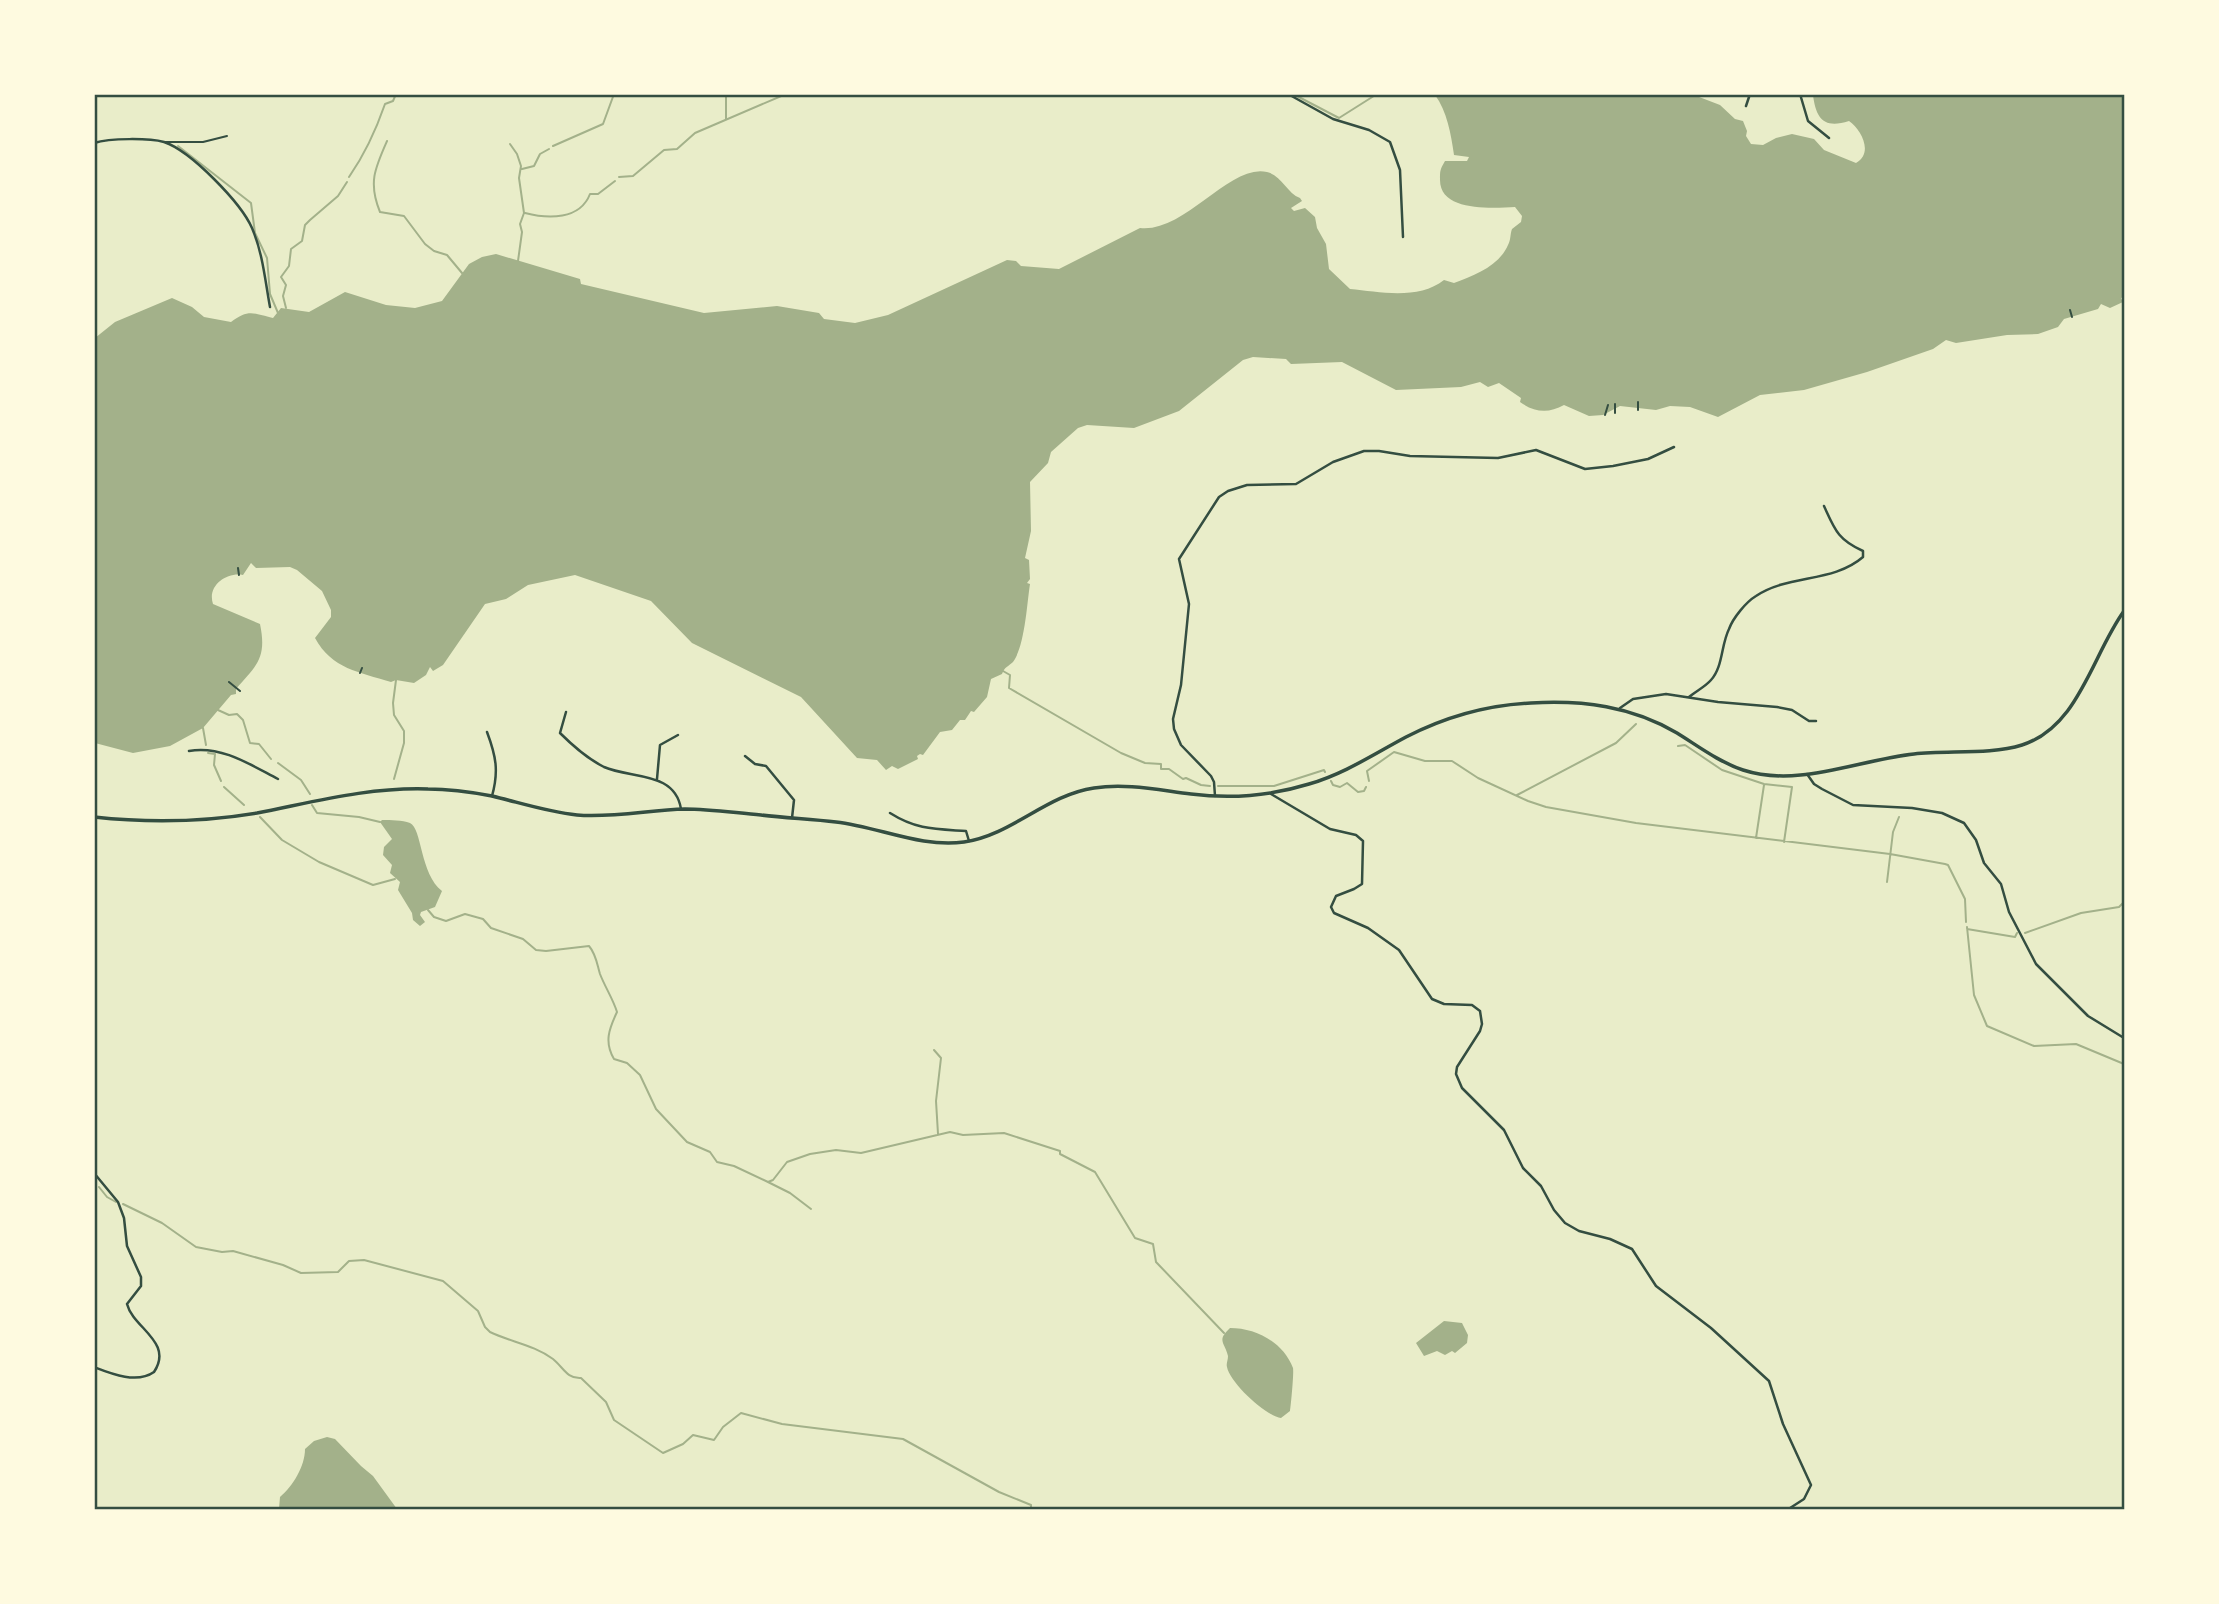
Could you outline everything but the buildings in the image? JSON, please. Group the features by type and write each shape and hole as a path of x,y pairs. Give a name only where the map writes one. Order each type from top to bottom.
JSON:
{"street":[{"path":"1288,94 1333,119 1377,133 1390,142 1400,170 1403,237"},
{"path":"1746,106 1750,94"},
{"path":"1800,94 1808,121 1829,138"},
{"path":"94,143 128,139 164,142 208,173 248,219 264,265 270,307"},
{"path":"1214,796 1211,776 1181,745 1173,719 1181,685 1189,604 1179,559 1219,497 1247,485 1296,484 1333,462 1364,451 1410,456 1498,458 1536,450 1585,469 1648,459 1674,447"},
{"path":"1689,697 1711,680 1720,664 1728,630 1756,596 1792,580 1832,574 1853,565 1863,557 1863,551 1849,545 1837,534 1824,506"},
{"path":"94,817 153,821 203,820 257,813 350,793 435,789 492,796 548,811 583,816 681,809 861,826 931,842 969,841 999,831 1064,796 1090,789 1133,786 1214,796 1270,793 1325,779 1421,730 1485,709 1559,702 1620,708 1662,725 1740,769 1778,776 1807,774 1910,754 2009,748 2040,737 2056,726 2068,711 2124,611"},
{"path":"1620,708 1633,699 1666,694 1793,710 1816,721"},
{"path":"566,712 560,733 571,744 600,765 617,772 657,779 668,786 681,809"},
{"path":"487,732 497,758 498,771 492,796"},
{"path":"657,779 660,745 678,734"},
{"path":"189,751 206,749 220,752 278,779"},
{"path":"745,756 755,764 765,766 794,800 792,818"},
{"path":"1807,774 1822,789 1853,805 1912,807 1942,813 1964,823 1976,839 1984,863 2001,884 2009,912 2036,964 2088,1016 2124,1038"},
{"path":"1270,793 1330,828 1356,835 1363,841 1362,884 1336,896 1331,907 1334,913 1368,928 1399,950 1432,999 1444,1004 1472,1005 1480,1011 1482,1024 1457,1067 1458,1081 1469,1096 1504,1130 1523,1168 1542,1186 1558,1216 1572,1228 1632,1248 1656,1286 1706,1323 1769,1381 1783,1424 1811,1485 1804,1499 1787,1510"},
{"path":"890,813 908,824 923,828 966,831 969,841"},
{"path":"94,1173 116,1197 120,1207 127,1246 141,1277 141,1286 127,1304 129,1312 155,1341 159,1361 154,1371 144,1377 129,1377 94,1367"}],"lane":[{"path":"164,142 204,142 226,136"}],"path":[{"path":"2070,310 2072,317"},
{"path":"1637,410 1638,402"},
{"path":"1615,404 1615,413"},
{"path":"1605,415 1608,405"},
{"path":"238,568 239,575"},
{"path":"360,673 362,668"},
{"path":"229,682 240,691"}],"shaded area":[{"path":"1435,95 1694,95 1720,105 1735,119 1743,121 1751,144 1763,145 1792,134 1814,139 1824,150 1856,163 1861,159 1865,147 1858,130 1849,121 1833,124 1823,120 1816,110 1813,95 2124,95 2123,302 2110,308 2101,304 2098,309 2064,319 2058,327 2038,334 2007,335 1956,343 1946,340 1933,349 1867,372 1804,390 1760,395 1718,417 1690,407 1670,406 1656,410 1620,406 1603,415 1589,416 1564,405 1541,411 1520,402 1521,398 1499,383 1488,387 1480,382 1461,387 1396,390 1342,362 1291,364 1286,359 1253,357 1243,360 1179,411 1134,428 1087,425 1078,428 1051,452 1048,463 1030,482 1031,531 1025,558 1029,560 1030,579 1027,583 1030,584 1023,635 1017,655 1002,674 991,679 987,697 974,712 971,711 965,720 960,720 952,730 940,732 923,755 920,754 918,759 898,769 892,766 886,770 877,760 857,758 801,697 692,643 651,601 575,575 528,585 506,599 485,604 443,665 433,671 430,667 426,675 414,683 396,680 391,682 338,663 315,638 331,617 331,610 322,591 290,567 256,568 251,563 243,575 230,576 219,582 212,597 213,604 260,624 261,653 255,667 236,689 236,694 231,695 203,728 170,746 133,753 95,743 95,338 115,322 172,298 192,307 204,317 231,322 251,313 273,318 281,308 309,312 345,292 386,305 415,308 442,301 469,264 496,254 580,279 581,284 704,313 777,306 819,313 824,319 855,323 888,315 1007,260 1016,261 1021,266 1059,269 1140,228 1157,227 1174,220 1222,187 1253,172 1272,174 1300,198 1302,201 1291,208 1294,211 1305,208 1315,217 1317,228 1326,244 1329,269 1350,289 1386,293 1423,290 1444,280 1454,283 1478,273 1499,259 1509,243 1512,229 1521,222 1522,216 1515,207 1481,207 1458,203 1448,198 1442,190 1440,172 1445,161 1467,161 1469,157 1454,155 1445,115"},
{"path":"404,821 414,827 429,874 442,891 435,907 421,912 425,922 420,926 413,920 412,913 398,890 400,882 390,873 392,865 383,855 384,847 392,839 380,822"},
{"path":"1444,1321 1462,1323 1468,1335 1467,1343 1455,1353 1452,1351 1445,1355 1437,1351 1424,1356 1416,1343"},
{"path":"1230,1328 1268,1338 1288,1359 1293,1368 1290,1411 1281,1418 1258,1405 1241,1390 1230,1374 1222,1339"},
{"path":"327,1437 335,1439 373,1476 397,1509 279,1509 280,1497 297,1475 305,1449 314,1441"}],"waterway":[{"path":"349,177 370,142 385,104 393,101 396,94"},
{"path":"553,146 603,124 614,94"},
{"path":"726,94 726,119"},
{"path":"619,177 633,176 664,150 677,149 695,133 786,94"},
{"path":"1293,94 1339,118 1377,94"},
{"path":"387,141 374,176 374,192 380,212 404,216 425,244 434,251 447,255 462,273"},
{"path":"510,144 521,166 519,178 524,213 520,224 522,232 518,261"},
{"path":"178,146 251,203 255,233 267,258 270,294 278,313"},
{"path":"522,169 534,166 540,154 549,149"},
{"path":"525,213 543,216 571,213 579,209 590,194 598,194 615,181"},
{"path":"286,308 283,296 286,285 281,277 289,266 291,249 302,241 305,225 338,196 347,182"},
{"path":"1003,671 1010,675 1009,688 1121,753 1145,763 1161,764 1161,769 1169,769 1183,779 1210,786"},
{"path":"394,779 404,743 404,731 394,715 396,680"},
{"path":"218,710 229,715 237,714 243,720 250,743 259,744 271,759"},
{"path":"1517,795 1616,743 1636,724"},
{"path":"203,728 206,745"},
{"path":"1678,746 1685,745 1722,770 1764,784 1792,787 1784,842"},
{"path":"1369,781 1367,771 1394,752 1425,761 1452,761 1478,778 1546,807 1636,823 1890,854 1945,864 1948,865 1965,899 1966,922"},
{"path":"208,753 215,754 214,765 221,781"},
{"path":"278,763 301,780 310,794"},
{"path":"1218,786 1274,786 1324,770 1325,772"},
{"path":"1331,781 1333,785 1340,787 1347,783 1358,792 1364,791 1366,787"},
{"path":"1756,838 1764,785"},
{"path":"224,787 244,805"},
{"path":"312,805 317,813 380,822"},
{"path":"260,817 282,840 319,862 373,885 395,879"},
{"path":"1887,882 1893,832 1899,817"},
{"path":"2025,933 2081,913 2119,907 2124,902"},
{"path":"428,910 434,917 446,921 465,914 483,919 491,928 523,939 536,950 589,946 617,1012 609,1036 609,1047 614,1059 627,1063 640,1075 656,1109 687,1142 710,1152 717,1162 734,1166 768,1182 773,1180 787,1162 810,1154 836,1150 861,1153 950,1132 963,1135 1004,1133 1060,1151 1060,1154 1095,1172 1135,1238 1153,1244 1156,1262 1224,1333"},
{"path":"1967,927 1974,995 1987,1026 2034,1046 2076,1044 2124,1064"},
{"path":"1967,929 2015,937 2017,933"},
{"path":"934,1050 941,1058 936,1101 938,1134"},
{"path":"768,1182 790,1193 811,1209"},
{"path":"99,1187 107,1197 116,1202"},
{"path":"123,1204 162,1223 196,1247 222,1252 233,1251 301,1273 338,1272 349,1261 364,1260 443,1281 478,1311 490,1332 538,1350 553,1359 569,1375 581,1378 606,1402 614,1420 663,1453 683,1444 693,1435 714,1440 723,1427 741,1413 782,1424 903,1439 999,1492 1031,1505 1031,1510"}]}
